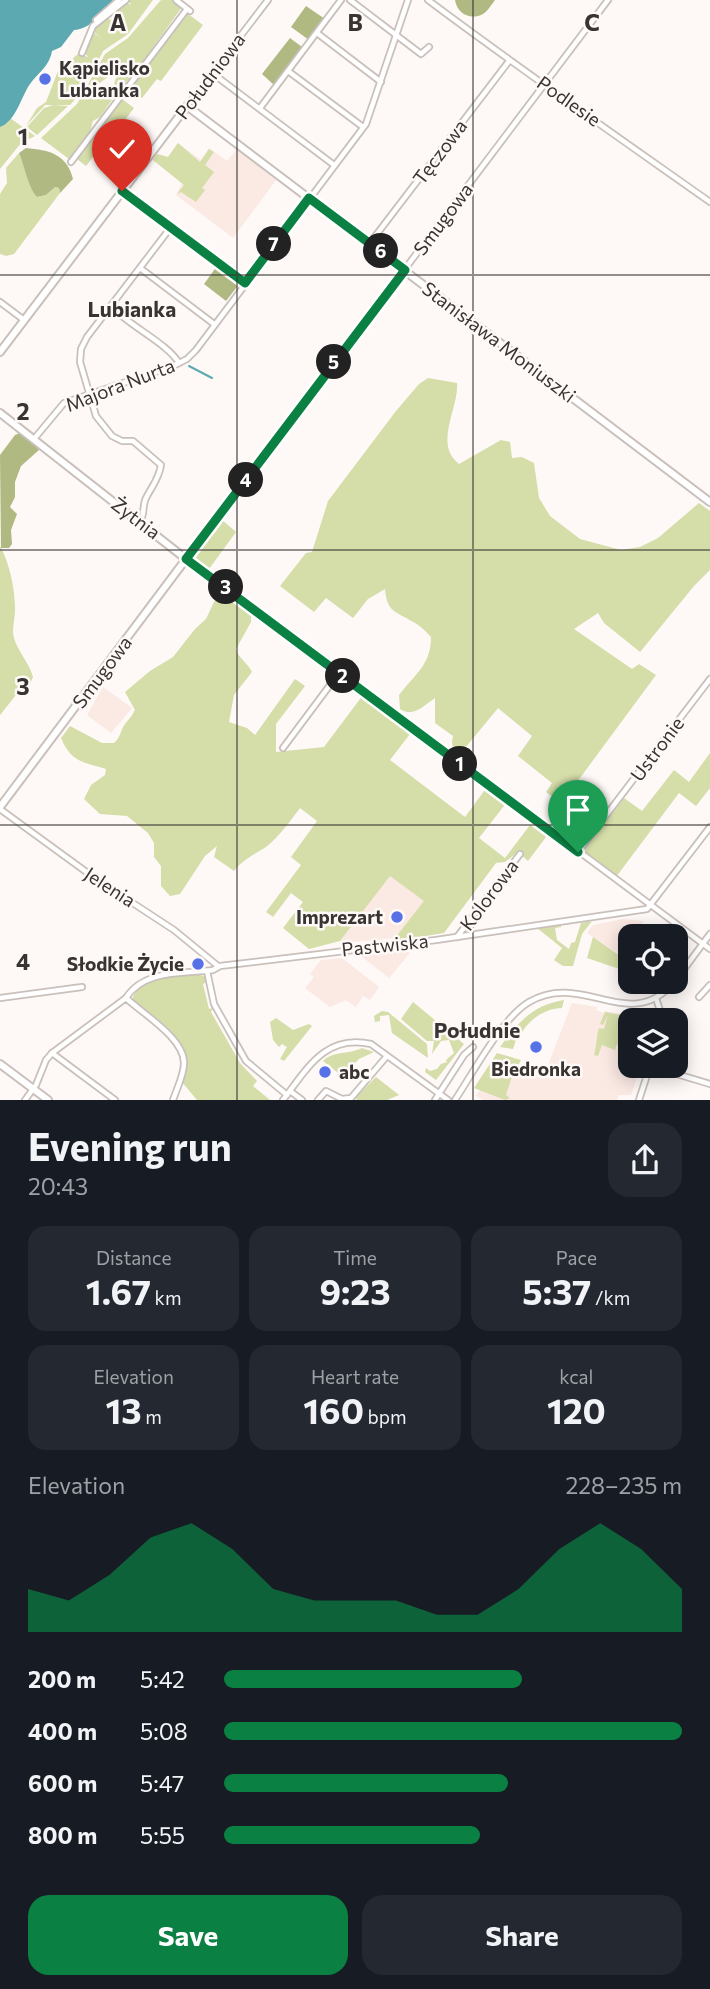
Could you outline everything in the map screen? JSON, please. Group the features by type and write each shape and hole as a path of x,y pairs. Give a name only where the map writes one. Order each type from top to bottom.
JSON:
{"street":[{"path":"119,0 92,23 82,52 93,26 126,0"},
{"path":"71,162 189,10 176,0"},
{"name":"Południowa","path":"0,352 268,0"},
{"path":"260,108 341,0"},
{"path":"350,0 421,54 429,47"},
{"name":"Majora Nurta","path":"34,439 64,403 179,363 196,349 370,116 408,0"},
{"name":"Podlesie","path":"428,0 509,61 710,202"},
{"name":"Smugowa","path":"0,808 608,0"},
{"path":"317,33 381,82"},
{"name":"Tęczowa","path":"370,243 509,61"},
{"path":"288,71 363,127"},
{"path":"212,73 334,165"},
{"name":"Stanisława Moniuszki","path":"187,106 710,502"},
{"path":"122,191 245,283"},
{"path":"140,522 146,497 159,478 161,466 133,441 122,441 112,436 96,416 80,362 81,349 87,337 172,227"},
{"path":"140,268 214,324"},
{"path":"0,302 24,320"},
{"path":"111,306 121,317 172,354 179,363"},
{"name":"Żytnia","path":"0,412 186,559 710,949"},
{"path":"283,748 339,673"},
{"name":"Ustronie","path":"578,852 710,679"},
{"name":"Jelenia","path":"0,808 96,879 174,930 218,966"},
{"path":"651,906 710,827"},
{"name":"Kolorowa","path":"457,937 520,854"},
{"name":"Pastwiska","path":"52,1053 126,998 132,989 145,980 207,971 218,966 457,937 647,909 651,906"},
{"path":"688,964 710,934"},
{"path":"207,971 214,1004 246,1061 287,1095 302,1100"},
{"path":"699,998 710,985"},
{"path":"0,998 82,987"},
{"path":"455,1100 510,1019 520,1008 536,998 567,991 627,1005 641,1004 660,994"},
{"path":"126,998 153,1020 181,1051 184,1066 173,1100"},
{"path":"656,998 659,1008"},
{"path":"287,1095 319,1054 328,1048 365,1042 448,1100"},
{"path":"435,1100 464,1055 473,1047"},
{"path":"25,1100 52,1053 116,1100"},
{"path":"318,1100 326,1091 342,1099 353,1097 387,1056"},
{"path":"0,1064 48,1100"},
{"path":"688,1077 710,1084"},
{"path":"639,1100 646,1078"}],"shaded area":[{"path":"178,143 201,160 209,148 227,161 237,149 277,179 233,238 176,195 182,183 153,160 157,154 168,157"},
{"path":"103,687 132,708 111,733 87,715"},
{"path":"390,875 425,901 395,938 343,943 340,941"},
{"path":"623,919 644,921 642,924 618,924 618,954 587,933 593,925"},
{"path":"405,950 410,953 389,978 361,956"},
{"path":"342,958 379,987 370,1000 363,996 356,1007 346,1000 330,1007 305,988 314,977 310,974 321,960"},
{"path":"572,1003 597,1007 596,1010 603,1013 618,1013 618,1078 637,1078 631,1095 619,1095 617,1100 483,1100 476,1096 501,1059 545,1073"}],"green space":[{"path":"128,0 153,0 128,34 103,51 92,74 70,105 45,105 26,126 37,108 46,102 58,71 78,54 88,57 85,53 94,33 102,39 94,32 96,26 107,17 110,20 116,15 114,12 127,3 131,5"},
{"path":"161,0 172,0 182,7 141,64 133,68 129,79 121,88 114,84 119,68 116,66 112,74 90,90 99,94 110,91 113,86 118,91 100,117 93,121 90,132 69,159 41,138 77,104 105,54 128,38"},
{"path":"455,0 495,0 485,13 473,17 461,12"},
{"path":"306,6 325,19 309,40 291,27"},
{"path":"188,14 203,25 161,81 157,79 142,98 130,89"},
{"path":"290,38 302,47 274,85 262,74"},
{"path":"122,99 134,108 86,166 77,159"},
{"path":"53,105 68,106 37,135 27,127 44,108"},
{"path":"10,118 35,136 21,143 0,169 0,127"},
{"path":"178,143 200,162 209,149 214,152 205,165 214,172 196,202 181,192 177,194 184,185 153,160 157,154 168,157"},
{"path":"26,148 49,152 66,164 73,179 60,193 59,188 55,187 46,195 37,197 29,183 19,153"},
{"path":"19,153 37,197 46,195 55,187 59,188 60,193 14,254 6,256 0,254 0,194 7,183 6,168"},
{"path":"217,266 240,283 226,301 204,284"},
{"path":"428,378 457,383 447,436 452,456 459,464 501,440 510,442 512,458 522,457 534,463 539,498 550,516 580,539 621,550 640,547 658,538 699,503 710,511 710,570 640,652 604,623 598,613 574,629 632,669 639,664 656,675 563,801 556,793 551,796 546,792 552,783 518,756 532,736 498,708 458,754 452,746 453,736 435,723 435,698 414,711 400,709 399,695 425,662 431,637 390,607 385,589 368,599 353,618 326,598 314,612 280,586 306,553 312,552 328,501 396,411 419,384"},
{"path":"20,433 39,450 21,466 15,482 15,497 10,507 17,514 11,530 12,544 9,548 1,548 0,455 15,435"},
{"path":"221,519 236,532 209,569 193,556"},
{"path":"0,546 13,586 14,638 33,677 30,684 20,690 0,715"},
{"path":"220,594 228,595 251,614 251,622 236,649 252,672 234,695 229,722 247,728 255,735 295,679 305,686 276,724 276,752 324,747 363,695 410,734 390,760 465,817 487,787 507,802 479,838 505,858 533,821 549,833 528,861 518,852 505,862 496,863 444,933 395,941 424,901 390,876 340,941 309,949 283,928 303,902 291,893 273,917 266,912 301,865 291,857 317,821 300,808 271,843 245,860 234,871 214,857 217,846 205,856 180,894 170,896 161,886 161,866 154,857 154,843 148,833 127,816 100,814 84,799 91,785 105,775 106,769 74,757 61,738 70,726 102,743 114,743 135,710 125,692 150,671 173,657 206,619"},
{"path":"710,753 710,788 696,806 679,793 616,877 585,854 585,849 624,798 642,811 674,770 689,782"},
{"path":"592,921 582,934 573,966 563,966 554,960 562,948 537,928 561,924 561,927 555,928 557,940 569,949 571,943 575,942 581,923"},
{"path":"593,937 618,955 618,969 587,958"},
{"path":"196,974 207,977 207,982 203,984 209,1009 213,1008 211,1012 240,1063 257,1081 253,1086 270,1100 197,1100 182,1082 187,1061 180,1042 166,1026 132,1000 142,986 150,982"},
{"path":"564,1000 562,1008 549,1010 531,1021 520,1037 517,1037 513,1049 500,1047 513,1030 535,1010"},
{"path":"413,1002 464,1044 436,1080 425,1072 426,1068 430,1071 437,1069 454,1053 449,1040 441,1041 432,1054 434,1041 427,1041 401,1019"},
{"path":"382,1011 388,1012 427,1044 428,1058 392,1033 389,1015 380,1016 380,1021 375,1022 374,1016"},
{"path":"605,1012 618,1014 618,1044 615,1050 602,1045 598,1056 594,1055 599,1028 604,1029 608,1015 603,1025 600,1024"},
{"path":"276,1018 293,1030 309,1024 312,1026 284,1061 280,1059 287,1047 282,1044 279,1047 273,1040 270,1022"},
{"path":"362,1048 374,1052 359,1059 342,1076 323,1061 332,1055"},
{"path":"497,1053 521,1060 516,1064 506,1095 510,1098 505,1100 474,1088"},
{"path":"376,1077 399,1095 387,1100 357,1100 355,1098"}],"water":[{"path":"0,0 113,0 96,20 86,27 74,30 61,47 52,51 48,62 28,87 13,115 0,127"}],"waterway":[{"path":"189,366 212,378"}],"place":[{"name":"Kąpielisko Lubianka","path":"45,79"},
{"name":"Imprezart","path":"397,917"},
{"name":"Słodkie Życie","path":"198,964"},
{"name":"Biedronka","path":"536,1047"},
{"name":"abc","path":"325,1072"}],"district":[{"name":"Lubianka","path":"132,310"},
{"name":"Południe","path":"477,1031"}],"route":[{"path":"122,191 245,283 309,198 405,270 186,559 578,852"}]}
